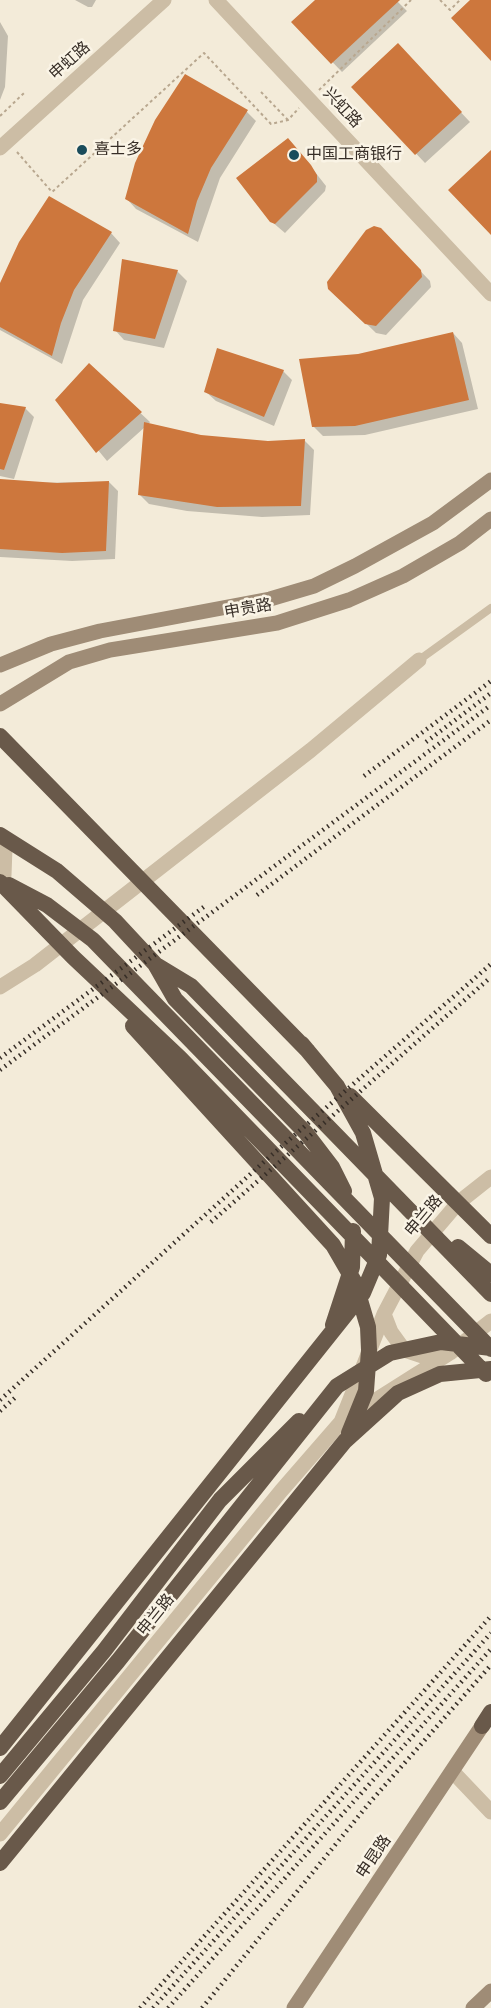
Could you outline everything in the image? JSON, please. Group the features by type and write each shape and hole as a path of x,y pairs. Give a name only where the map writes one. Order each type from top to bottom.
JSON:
{"highway":[{"path":"0,736 302,1044 378,1126 491,1236"},
{"path":"0,835 84,892 116,921 154,964 175,999 306,1133 332,1167 348,1199 354,1234 352,1267 329,1336"},
{"path":"0,845 26,851"},
{"path":"0,883 73,957 180,1058 491,1379"},
{"path":"0,883 47,905 93,940 491,1348"},
{"path":"73,957 170,1069 287,1193 339,1254 355,1283 368,1327 369,1350 366,1391 358,1418 345,1441"},
{"path":"154,964 191,986 491,1294"},
{"path":"0,1748 363,1293 379,1255 382,1198 363,1133 336,1086 302,1044"},
{"path":"397,1198 491,1274"},
{"path":"0,1776 104,1651 220,1500 281,1437 338,1386 390,1353 441,1342 491,1348"},
{"path":"0,1863 345,1441 398,1393 440,1374 491,1369"},
{"path":"0,1802 118,1661 338,1386"},
{"path":"220,1500 263,1421"}],"main road":[{"name":"申贵路","path":"0,665 51,644 100,631 270,599 314,586 433,523 491,480"},
{"name":"申贵路","path":"0,704 69,662 110,650 277,623 349,600 403,576 460,543 491,519"},
{"name":"申昆路","path":"294,2008 487,1719"},
{"path":"473,2008 491,1991"}],"street":[{"name":"申虹路","path":"7,149 164,0"},
{"name":"兴虹路","path":"216,0 491,294"},
{"path":"0,987 35,965 311,750 419,660"},
{"path":"0,835 5,848 4,875 0,883"},
{"name":"申兰路","path":"341,1422 384,1314 417,1251 445,1216 488,1180"},
{"path":"384,1314 391,1332 404,1350 428,1358 450,1353"},
{"name":"申兰路","path":"0,1834 281,1491 341,1422 450,1353 491,1321"},
{"path":"453,1772 491,1812"}],"lane":[{"path":"419,660 491,608"}],"path":[{"path":"312,96 411,0"},
{"path":"440,0 450,10 460,0"},
{"path":"7,149 52,192 204,53 271,124 288,120 304,104"},
{"path":"261,92 288,120"},
{"path":"0,116 24,93"}],"building":[{"path":"315,0 400,0 331,64 291,22"},
{"path":"470,0 491,0 491,61 451,18"},
{"path":"398,43 462,112 415,155 351,87"},
{"path":"185,74 248,110 211,168 197,201 188,234 125,199 135,163 155,120"},
{"path":"288,138 311,165 317,175 317,182 275,224 270,222 236,178"},
{"path":"491,150 491,235 448,190"},
{"path":"49,196 112,232 74,290 61,323 52,356 0,327 0,283 19,242"},
{"path":"374,226 381,228 421,270 422,277 376,326 365,324 328,289 327,282 366,230"},
{"path":"122,259 178,270 155,339 113,331"},
{"path":"453,332 469,400 355,426 312,427 299,359 358,354"},
{"path":"217,348 284,370 264,417 204,392"},
{"path":"89,363 142,412 96,453 55,400"},
{"path":"0,403 26,407 4,470 0,469"},
{"path":"144,422 201,435 268,441 305,439 301,506 217,507 138,495"},
{"path":"0,479 57,483 109,481 106,551 62,553 0,549"}],"railway":[{"path":"364,776 491,681"},
{"path":"426,742 491,693"},
{"path":"0,1070 491,705"},
{"path":"257,895 491,720"},
{"path":"0,1058 205,906"},
{"path":"0,1400 266,1160 491,964"},
{"path":"211,1222 491,977"},
{"path":"0,1411 17,1396"},
{"path":"140,2008 491,1616"},
{"path":"153,2008 491,1633"},
{"path":"168,2008 491,1649"},
{"path":"202,2008 371,1801 491,1665"}],"place":[{"name":"喜士多","path":"82,150"},
{"name":"中国工商银行","path":"294,155"}]}
